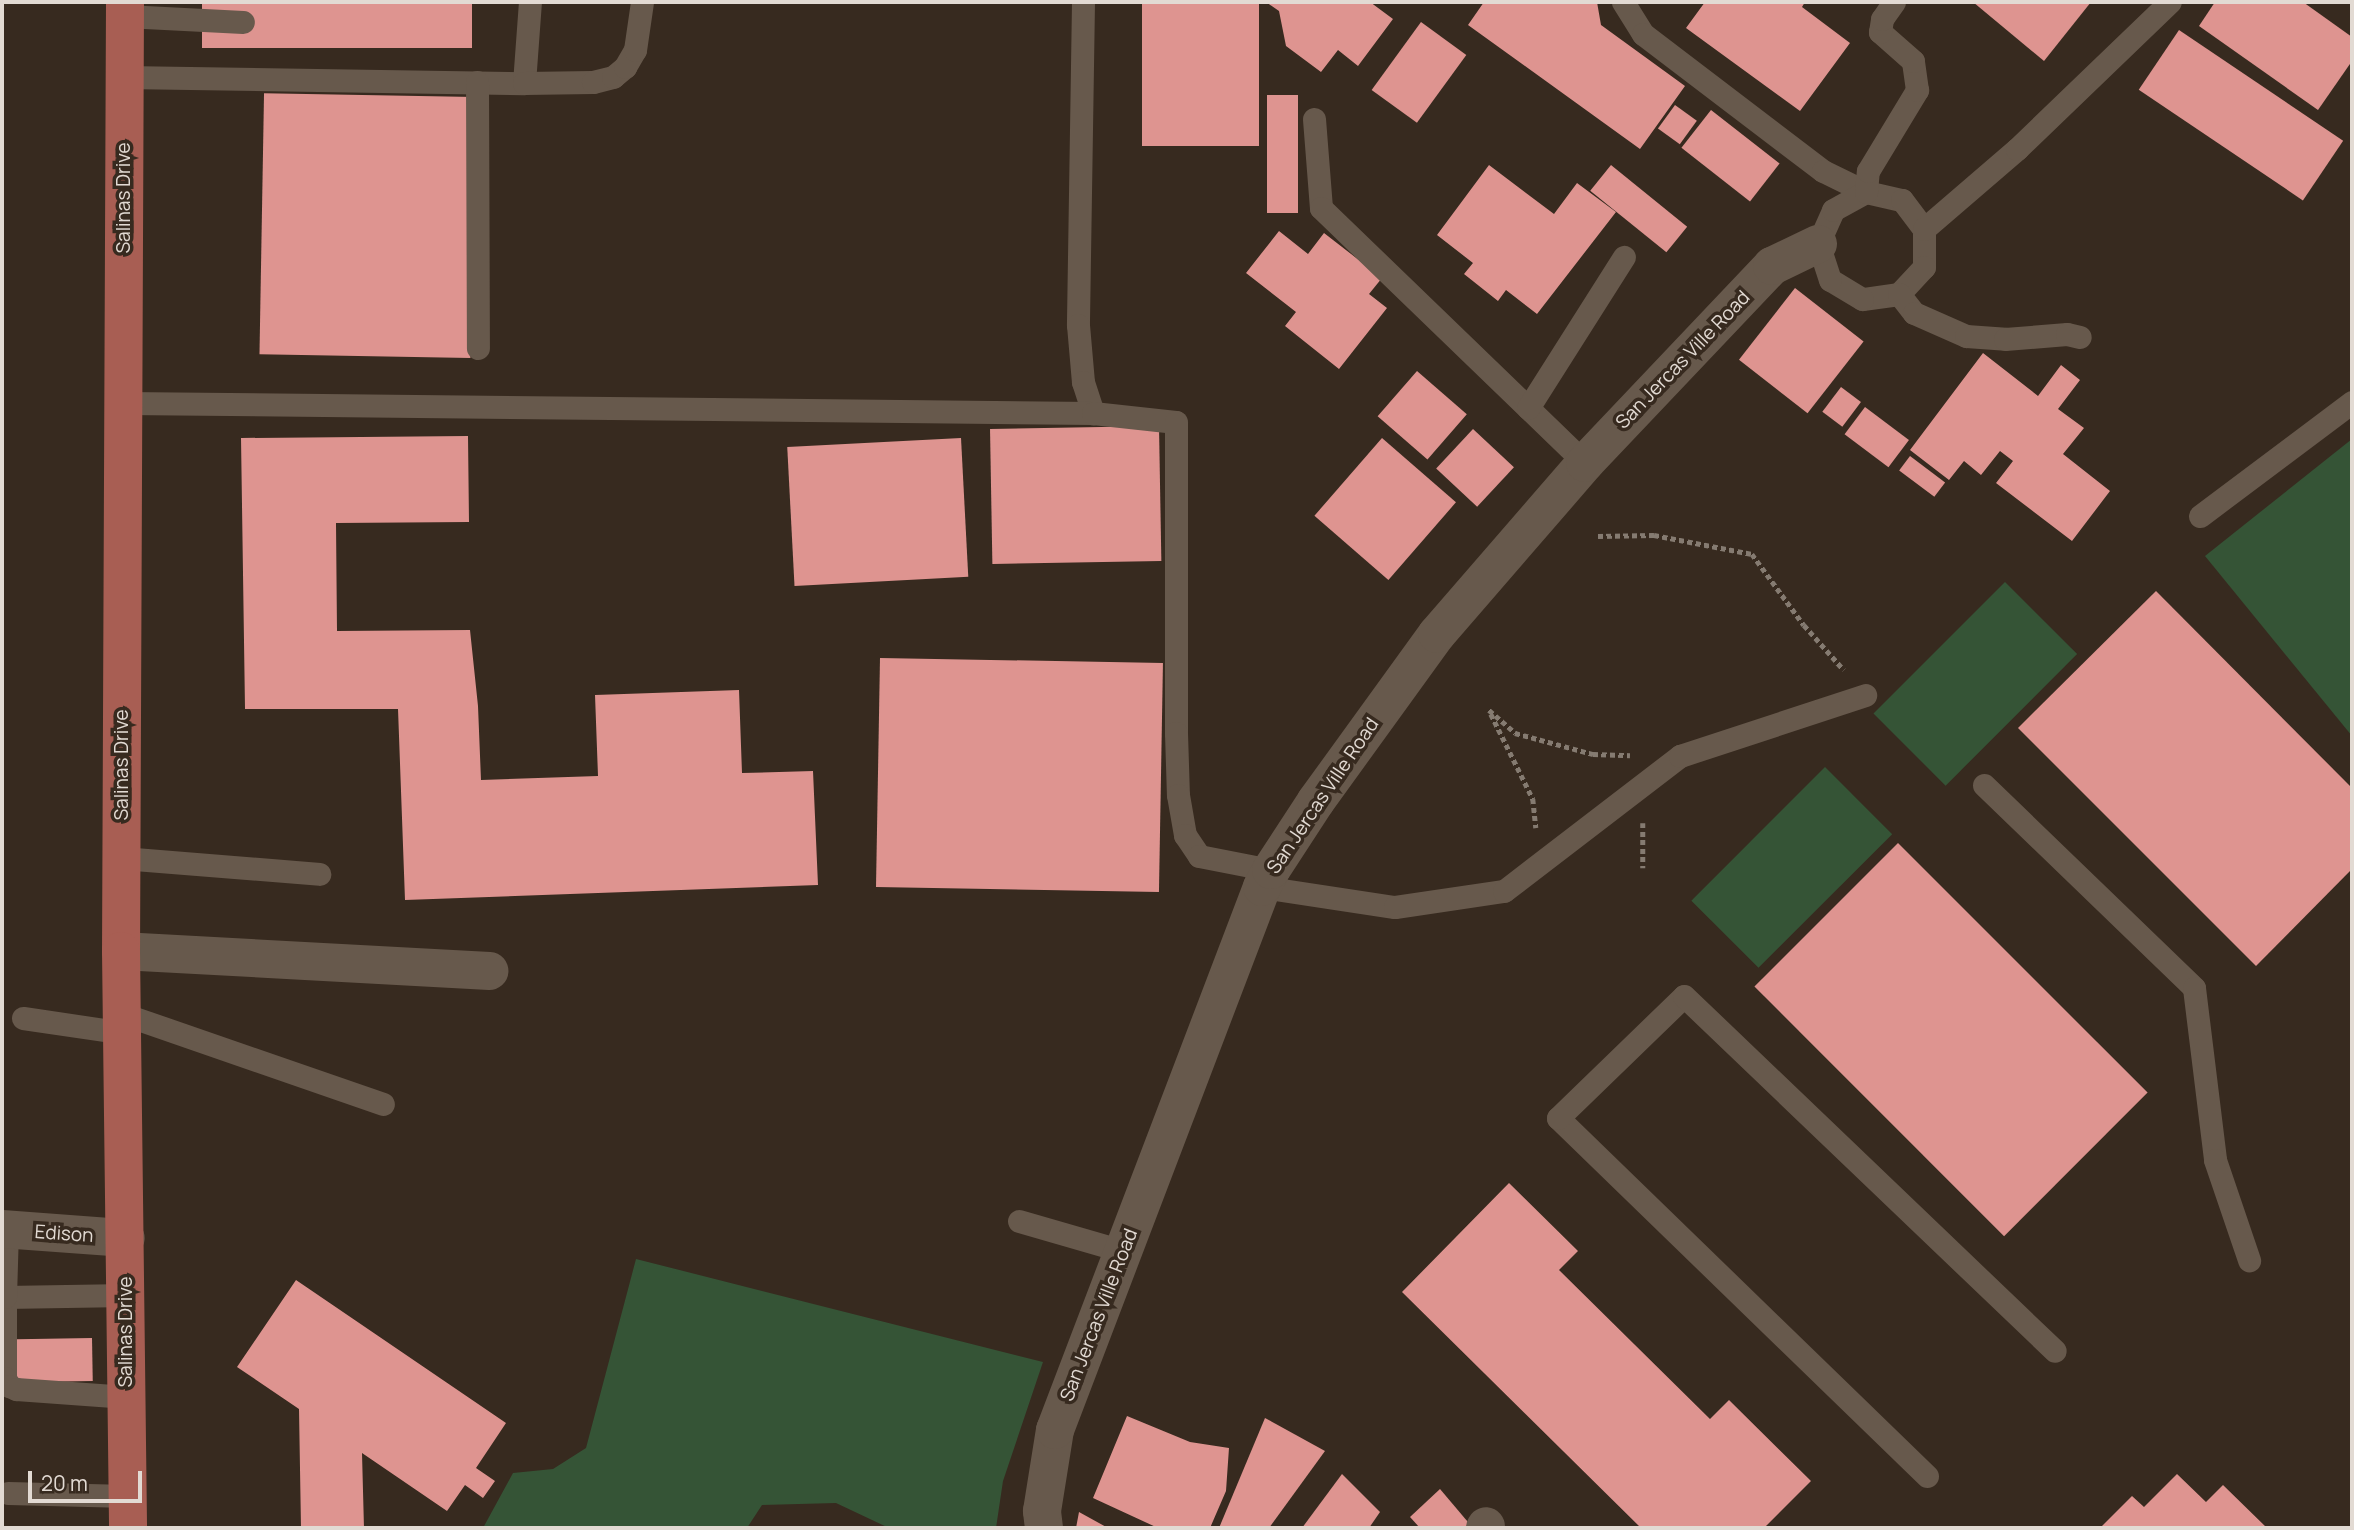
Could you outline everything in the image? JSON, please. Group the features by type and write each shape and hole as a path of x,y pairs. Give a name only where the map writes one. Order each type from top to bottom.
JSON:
{"main road":[{"name":"Salinas Drive","path":"125,9 121,951 128,1512"}],"street":[{"name":"San Jercas Ville Road","path":"1044,1528 1042,1511 1055,1430 1266,878 1315,801 1437,634 1585,463 1772,266 1818,244"},
{"path":"121,951 489,971"},
{"name":"Edison","path":"4,1229 126,1238"}],"lane":[{"path":"524,83 530,2"},
{"path":"124,77 593,82 613,77 625,67 635,50 642,2"},
{"path":"1083,2 1078,325 1083,382 1093,413"},
{"path":"1623,2 1643,34 1823,172 1866,192 1902,200 1924,229 1924,267 1899,294 1862,299 1830,280 1818,244 1833,209 1866,192"},
{"path":"1866,192 1868,171 1917,90 1913,61 1880,32 1882,19 1895,2"},
{"path":"1924,229 2017,149 2170,2"},
{"path":"125,9 243,22"},
{"path":"477,82 478,348"},
{"path":"1314,119 1321,208 1585,463"},
{"path":"1528,408 1624,257"},
{"path":"1899,294 1914,313 1966,336 2005,340 2067,334 2080,337"},
{"path":"2200,516 2352,402"},
{"path":"124,403 1093,413 1176,422 1176,733 1178,795 1185,835 1199,856 1266,878 1395,907 1504,891 1680,756 1865,695"},
{"path":"1984,785 2194,988 2215,1160 2249,1261"},
{"path":"122,858 319,874"},
{"path":"1927,1476 1558,1118 1684,996 2055,1351"},
{"path":"23,1018 123,1024 383,1104"},
{"path":"1019,1222 1123,1251"},
{"path":"4,1229 5,1378 9,1386 127,1397"},
{"path":"5,1297 127,1295"},
{"path":"8,1493 128,1512"}],"path":[{"path":"1598,536 1654,535 1752,554 1804,625 1865,695"},
{"path":"1540,862 1533,799 1489,710 1515,733 1593,754 1680,756"}],"green space":[{"path":"2352,439 2352,736 2205,556"},
{"path":"2005,582 2077,654 1946,786 1873,714"},
{"path":"1825,767 1892,834 1759,968 1691,901"},
{"path":"636,1259 1043,1362 1003,1481 996,1528 889,1528 836,1503 762,1505 747,1528 483,1528 513,1473 553,1469 586,1448"}],"building":[{"path":"202,2 472,2 472,48 202,48"},
{"path":"1142,2 1259,2 1259,146 1142,146"},
{"path":"1266,2 1370,2 1393,19 1358,66 1338,50 1321,72 1286,46 1279,11"},
{"path":"1484,2 1597,2 1601,25 1685,86 1640,149 1468,25"},
{"path":"1705,2 1805,2 1802,7 1850,43 1800,111 1686,28"},
{"path":"1973,2 2091,2 2044,61"},
{"path":"2215,2 2303,2 2352,37 2352,61 2318,110 2199,26"},
{"path":"1421,22 1466,55 1417,123 1372,90"},
{"path":"2179,30 2343,141 2303,200 2139,90"},
{"path":"264,93 475,97 470,358 259,354"},
{"path":"1267,95 1298,95 1298,213 1267,213"},
{"path":"1675,105 1697,121 1680,144 1658,128"},
{"path":"1711,110 1780,164 1750,201 1681,148"},
{"path":"1489,165 1554,214 1577,183 1616,212 1537,314 1506,290 1498,301 1464,274 1473,263 1437,235"},
{"path":"1611,165 1687,227 1666,252 1590,191"},
{"path":"1279,231 1308,254 1324,233 1382,278 1369,294 1387,308 1339,369 1285,326 1296,312 1246,273"},
{"path":"1795,288 1864,342 1808,413 1739,360"},
{"path":"1983,353 2038,396 2061,365 2080,380 2058,409 2084,428 2063,454 2110,491 2072,541 1996,483 2013,461 2000,451 1981,475 1964,461 1949,480 1910,450"},
{"path":"1417,371 1467,414 1427,460 1378,416"},
{"path":"1841,387 1861,402 1842,427 1822,412"},
{"path":"1865,407 1909,440 1888,467 1845,434"},
{"path":"1159,426 1161,561 992,564 990,429"},
{"path":"1473,429 1514,467 1477,507 1436,468"},
{"path":"468,436 469,522 336,523 337,631 470,630 478,706 481,780 598,776 595,695 739,690 742,773 813,771 818,885 405,900 398,709 245,709 241,438"},
{"path":"961,438 968,577 795,586 787,447"},
{"path":"1382,438 1456,502 1388,580 1314,516"},
{"path":"1910,456 1945,482 1934,497 1899,470"},
{"path":"2156,591 2352,788 2352,869 2256,966 2018,728"},
{"path":"880,658 1163,663 1159,892 876,887"},
{"path":"1898,843 2148,1093 2004,1236 1754,987"},
{"path":"1509,1183 1578,1251 1559,1270 1710,1419 1729,1400 1811,1481 1764,1528 1641,1528 1402,1292"},
{"path":"296,1280 506,1423 476,1468 495,1481 483,1498 465,1485 447,1511 362,1453 364,1528 301,1528 299,1409 237,1367"},
{"path":"92,1338 93,1381 3,1383 2,1340"},
{"path":"1127,1416 1190,1442 1229,1448 1226,1491 1210,1528 1158,1528 1093,1498"},
{"path":"1265,1418 1325,1451 1269,1528 1219,1528"},
{"path":"1342,1474 1380,1512 1369,1528 1302,1528"},
{"path":"2177,1474 2206,1502 2223,1485 2267,1528 2100,1528 2132,1496 2144,1507"},
{"path":"1440,1489 1473,1528 1420,1528 1410,1517"},
{"path":"1079,1512 1108,1528 1076,1528"}]}
